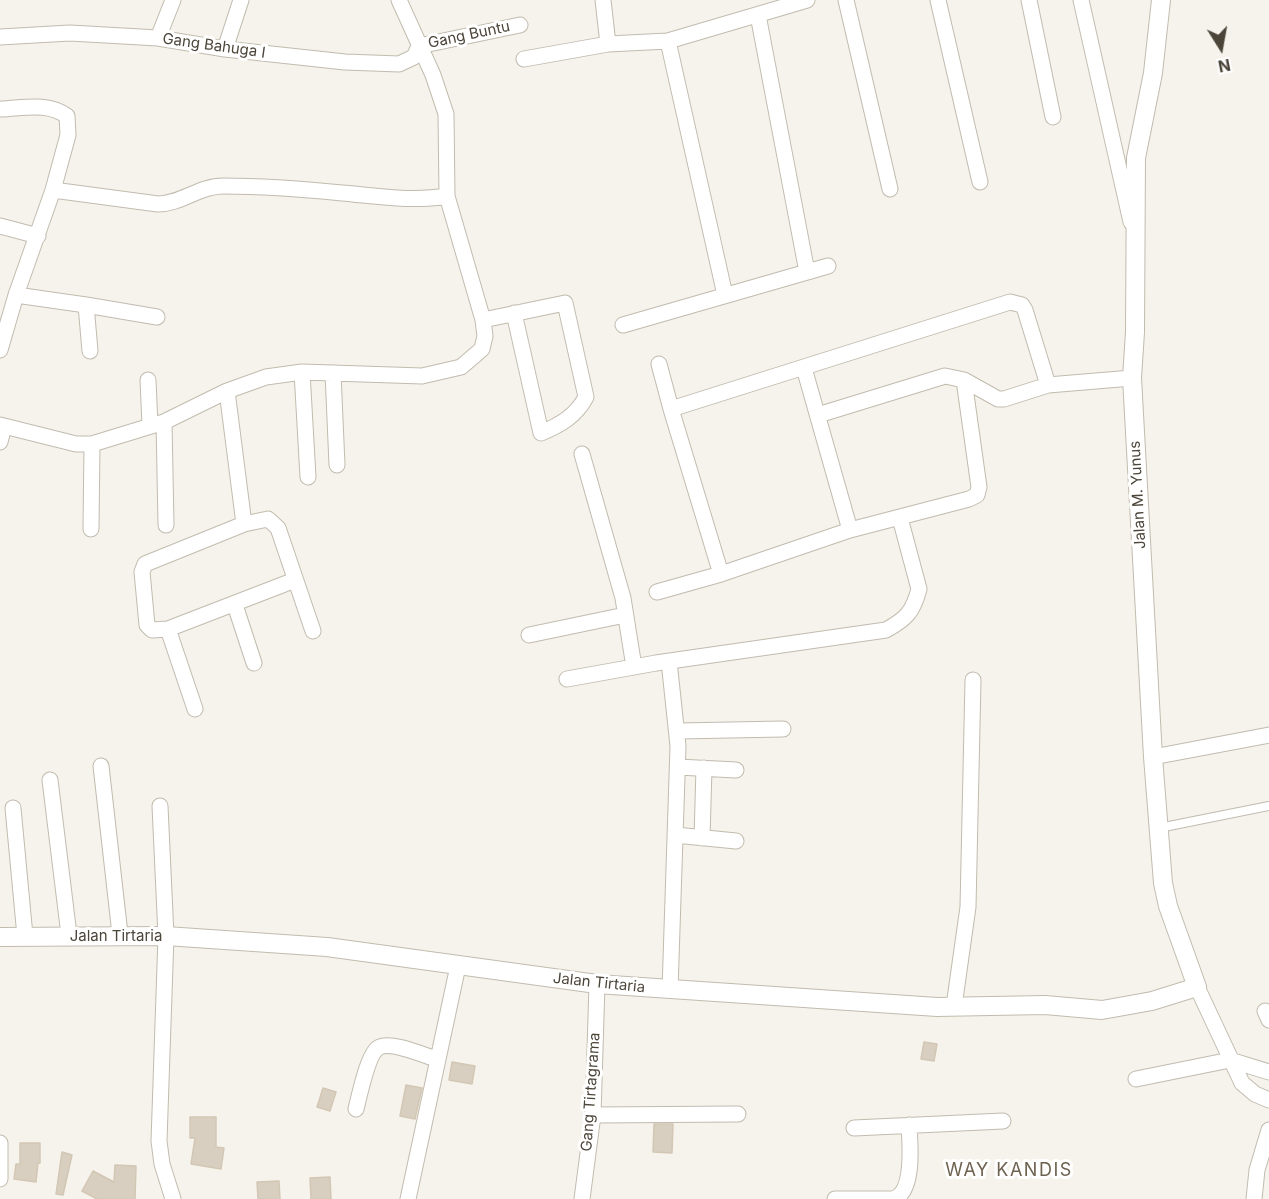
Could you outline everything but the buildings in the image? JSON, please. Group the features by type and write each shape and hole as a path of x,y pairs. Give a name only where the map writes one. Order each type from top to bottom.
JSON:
{"street":[{"path":"158,38 173,0"},
{"path":"225,49 241,0"},
{"path":"0,442 2,425 76,444 92,444 157,424 266,377 302,372 422,376 461,366 482,349 485,336 483,320 447,196 446,114 433,75 399,0"},
{"path":"603,0 608,44"},
{"path":"524,59 608,44 668,41 807,0"},
{"path":"846,0 890,189"},
{"path":"938,0 980,182"},
{"path":"1029,0 1053,117"},
{"path":"1081,0 1134,237"},
{"name":"Jalan M. Yunus","path":"1161,0 1153,73 1136,158 1135,332 1132,378 1153,758 1163,883 1168,906 1197,987"},
{"path":"758,15 807,272"},
{"name":"Gang Buntu","path":"419,46 520,25"},
{"name":"Gang Bahuga I","path":"0,37 70,33 158,38 225,49 345,62 399,64 414,57 419,46"},
{"path":"668,41 725,295"},
{"path":"0,350 3,329 38,236 68,135 67,116 60,111 42,106 2,109"},
{"path":"53,190 158,204 175,202 202,189 223,186 319,190 412,200 447,196"},
{"path":"0,226 38,236"},
{"path":"623,325 828,266"},
{"path":"16,296 157,317"},
{"path":"483,320 514,313 566,303 586,397 569,419 541,433 514,313"},
{"path":"670,409 999,306 1017,303 1025,310 1048,385"},
{"path":"86,305 90,351"},
{"path":"659,364 670,409 721,574"},
{"path":"804,368 850,530"},
{"path":"302,372 308,477"},
{"path":"333,373 337,465"},
{"path":"819,415 945,376 964,380 998,399 1010,398 1048,385 1132,378"},
{"path":"148,380 157,424 166,525"},
{"path":"657,592 721,574 850,530 969,500 977,495 979,487 964,380"},
{"path":"227,392 244,524"},
{"path":"91,529 92,444"},
{"path":"582,454 623,598 634,667"},
{"path":"567,680 669,661 886,630 906,619 919,589 900,518"},
{"path":"295,580 168,629 152,630 147,625 142,572 145,564 244,524 268,519 278,528 313,631"},
{"path":"235,605 254,663"},
{"path":"529,635 626,615"},
{"path":"168,629 195,709"},
{"path":"669,661 678,731 670,990"},
{"path":"954,1006 968,907 973,680"},
{"path":"678,731 783,729"},
{"path":"1153,758 1269,735"},
{"path":"101,766 120,934"},
{"path":"678,767 736,771"},
{"path":"702,838 704,768"},
{"path":"50,780 69,935"},
{"path":"160,806 166,936 159,1141 162,1164 173,1199"},
{"path":"13,808 25,936"},
{"path":"675,835 736,841"},
{"name":"Jalan Tirtaria","path":"0,936 120,934 327,947 597,984 954,1006 1045,1005 1102,1010 1152,1001 1197,987"},
{"path":"408,1199 423,1136 436,1059 458,966"},
{"name":"Gang Tirtagrama","path":"582,1199 593,1115 597,984"},
{"path":"1197,987 1242,1083 1255,1094 1269,1100"},
{"path":"356,1109 372,1056 378,1047 384,1045 399,1047 436,1059"},
{"path":"1137,1080 1230,1060 1269,1072"},
{"path":"593,1115 738,1114"},
{"path":"854,1128 1003,1121"},
{"path":"835,1199 893,1199 904,1192 910,1158 909,1125"},
{"path":"1254,1199 1257,1170 1269,1130"},
{"path":"0,1143 0,1179"}],"lane":[{"path":"1159,828 1269,806"}],"district":[{"name":"WAY KANDIS","path":"1009,1171"}]}
